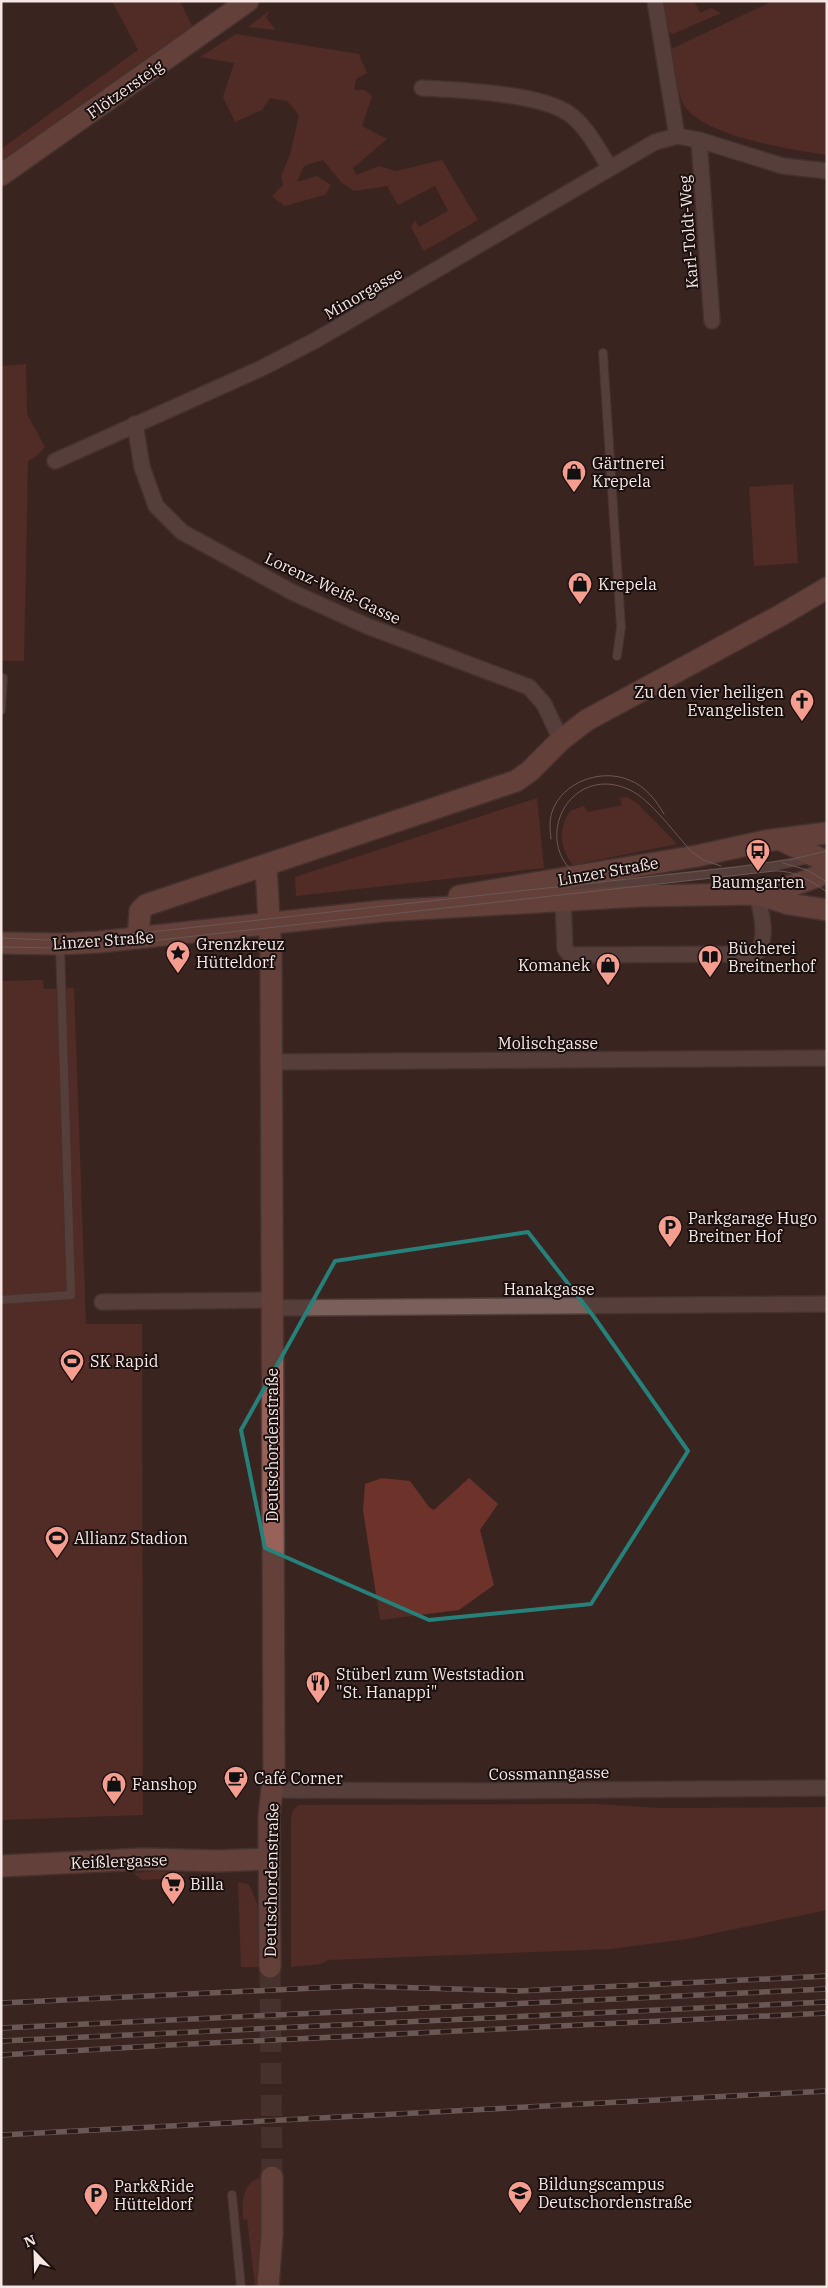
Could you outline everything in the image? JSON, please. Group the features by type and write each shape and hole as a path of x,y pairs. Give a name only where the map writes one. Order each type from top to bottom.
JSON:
{"main road":[{"name":"Flötzersteig","path":"1,175 248,1"},
{"path":"138,938 139,915 144,907 516,781 530,771 560,740 605,709 783,614 827,588"},
{"name":"Linzer Straße","path":"383,911 416,902 578,877 779,839 827,833"},
{"path":"757,894 794,885 824,862 779,839"},
{"name":"Deutschordenstraße","path":"266,866 271,955 274,1771 268,1817 270,1967"},
{"name":"Linzer Straße","path":"1,943 60,944 138,938 383,911 640,896 757,894 789,904 827,910"},
{"name":"Keißlergasse","path":"1,1866 143,1859 226,1861 268,1859"},
{"path":"268,2287 272,2234 272,2177"}],"street":[{"path":"655,1 677,136 699,140 783,166 827,171"},
{"path":"422,88 486,92 550,104 571,115 584,130 610,168"},
{"name":"Minorgasse","path":"55,461 262,368 316,340 656,142 677,136"},
{"name":"Karl-Toldt-Weg","path":"699,140 712,321"},
{"name":"Lorenz-Weiß-Gasse","path":"135,424 142,467 156,506 182,532 294,593 367,626 529,687 544,704 560,740"},
{"name":"Linzer Straße","path":"563,901 565,949 570,955 756,954 762,948 763,923 757,894"},
{"name":"Molischgasse","path":"270,1062 827,1058"},
{"name":"Hanakgasse","path":"102,1302 271,1304 827,1304"},
{"name":"Cossmanngasse","path":"273,1790 485,1791 827,1788"}],"lane":[{"path":"603,353 621,627 617,656"},
{"path":"1,710 3,678"},
{"path":"541,892 824,862"},
{"path":"383,911 532,893"},
{"path":"1,1300 70,1295 60,944"},
{"path":"232,2195 241,2287"}],"highlighted area":[{"path":"528,1232 594,1317 688,1451 591,1604 429,1620 265,1548 241,1430 335,1261"}],"shaded area":[{"path":"112,1 180,1 193,28 1,166 1,149 138,50"},
{"path":"661,1 694,1 700,13 711,8 721,13 673,34 665,30"},
{"path":"773,1 827,1 827,155 771,145 728,133 694,116 682,101 671,49"},
{"path":"269,11 266,18 276,30 248,27"},
{"path":"236,34 359,54 367,73 356,79 354,90 365,90 372,96 362,126 387,139 353,168 356,175 379,166 396,171 442,160 478,220 424,251 411,227 415,220 419,227 448,211 435,186 398,205 387,186 354,191 342,183 323,160 304,166 297,182 317,176 331,185 325,195 284,206 272,196 283,185 281,176 290,155 299,115 287,101 270,98 262,110 235,122 223,97 234,63 200,57"},
{"path":"26,364 27,414 45,447 38,455 28,461 24,661 1,661 1,366"},
{"path":"793,484 798,563 754,566 749,487"},
{"path":"627,797 637,803 677,844 573,865 565,852 562,839 566,818 570,811 584,806 588,812 622,805 620,798"},
{"path":"537,798 544,868 296,896 295,877"},
{"name":"SK Rapid","path":"43,980 44,989 74,988 86,1324 142,1324 143,1815 1,1820 1,981"},
{"path":"382,1478 410,1481 429,1507 434,1510 469,1478 498,1504 480,1530 494,1585 459,1610 380,1620 363,1510 365,1484"},
{"path":"595,1804 660,1808 827,1807 827,1910 687,1939 611,1949 328,1960 321,1964 291,1967 291,1818 293,1810 298,1805"},
{"path":"158,1871 184,1874 184,1878 142,1880 133,1873"},
{"path":"238,1882 248,1884 257,1903 260,1924 259,1967 241,1967"},
{"path":"261,2177 261,2257 258,2287 249,2287 255,2285 247,2219 243,2220 243,2200 250,2184"}],"tunnel":[{"path":"270,1967 272,2177"}],"tram line":[{"path":"551,839 550,819 557,802 573,786 595,777 618,777 635,783 649,794 664,814"},
{"path":"589,883 570,869 559,851 557,832 562,813 572,798 588,787 607,784 630,790 638,795 654,809 692,852 703,860 721,866"},
{"path":"1,938 46,940 106,937 736,867 793,859 827,851"},
{"path":"783,863 807,870 827,882"},
{"path":"1,947 58,948 115,945 774,871 795,874 827,892"}],"railway":[{"path":"1,2003 357,1986 519,1991 827,1976"},
{"path":"1,2028 827,1989"},
{"path":"1,2041 827,2002"},
{"path":"1,2055 827,2013"},
{"path":"1,2135 827,2091"}],"place":[{"name":"Gärtnerei Krepela","path":"574,493"},
{"name":"Krepela","path":"580,605"},
{"name":"Zu den vier heiligen Evangelisten","path":"802,722"},
{"name":"Baumgarten","path":"758,872"},
{"name":"Grenzkreuz Hütteldorf","path":"178,974"},
{"name":"Bücherei Breitnerhof","path":"710,978"},
{"name":"Komanek","path":"608,986"},
{"name":"Parkgarage Hugo Breitner Hof","path":"670,1248"},
{"name":"SK Rapid","path":"72,1382"},
{"name":"Allianz Stadion","path":"57,1559"},
{"name":"Stüberl zum Weststadion \"St. Hanappi\"","path":"318,1704"},
{"name":"Café Corner","path":"236,1799"},
{"name":"Fanshop","path":"114,1805"},
{"name":"Billa","path":"173,1905"},
{"name":"Bildungscampus Deutschordenstraße","path":"520,2214"},
{"name":"Park&Ride Hütteldorf","path":"96,2216"}]}
